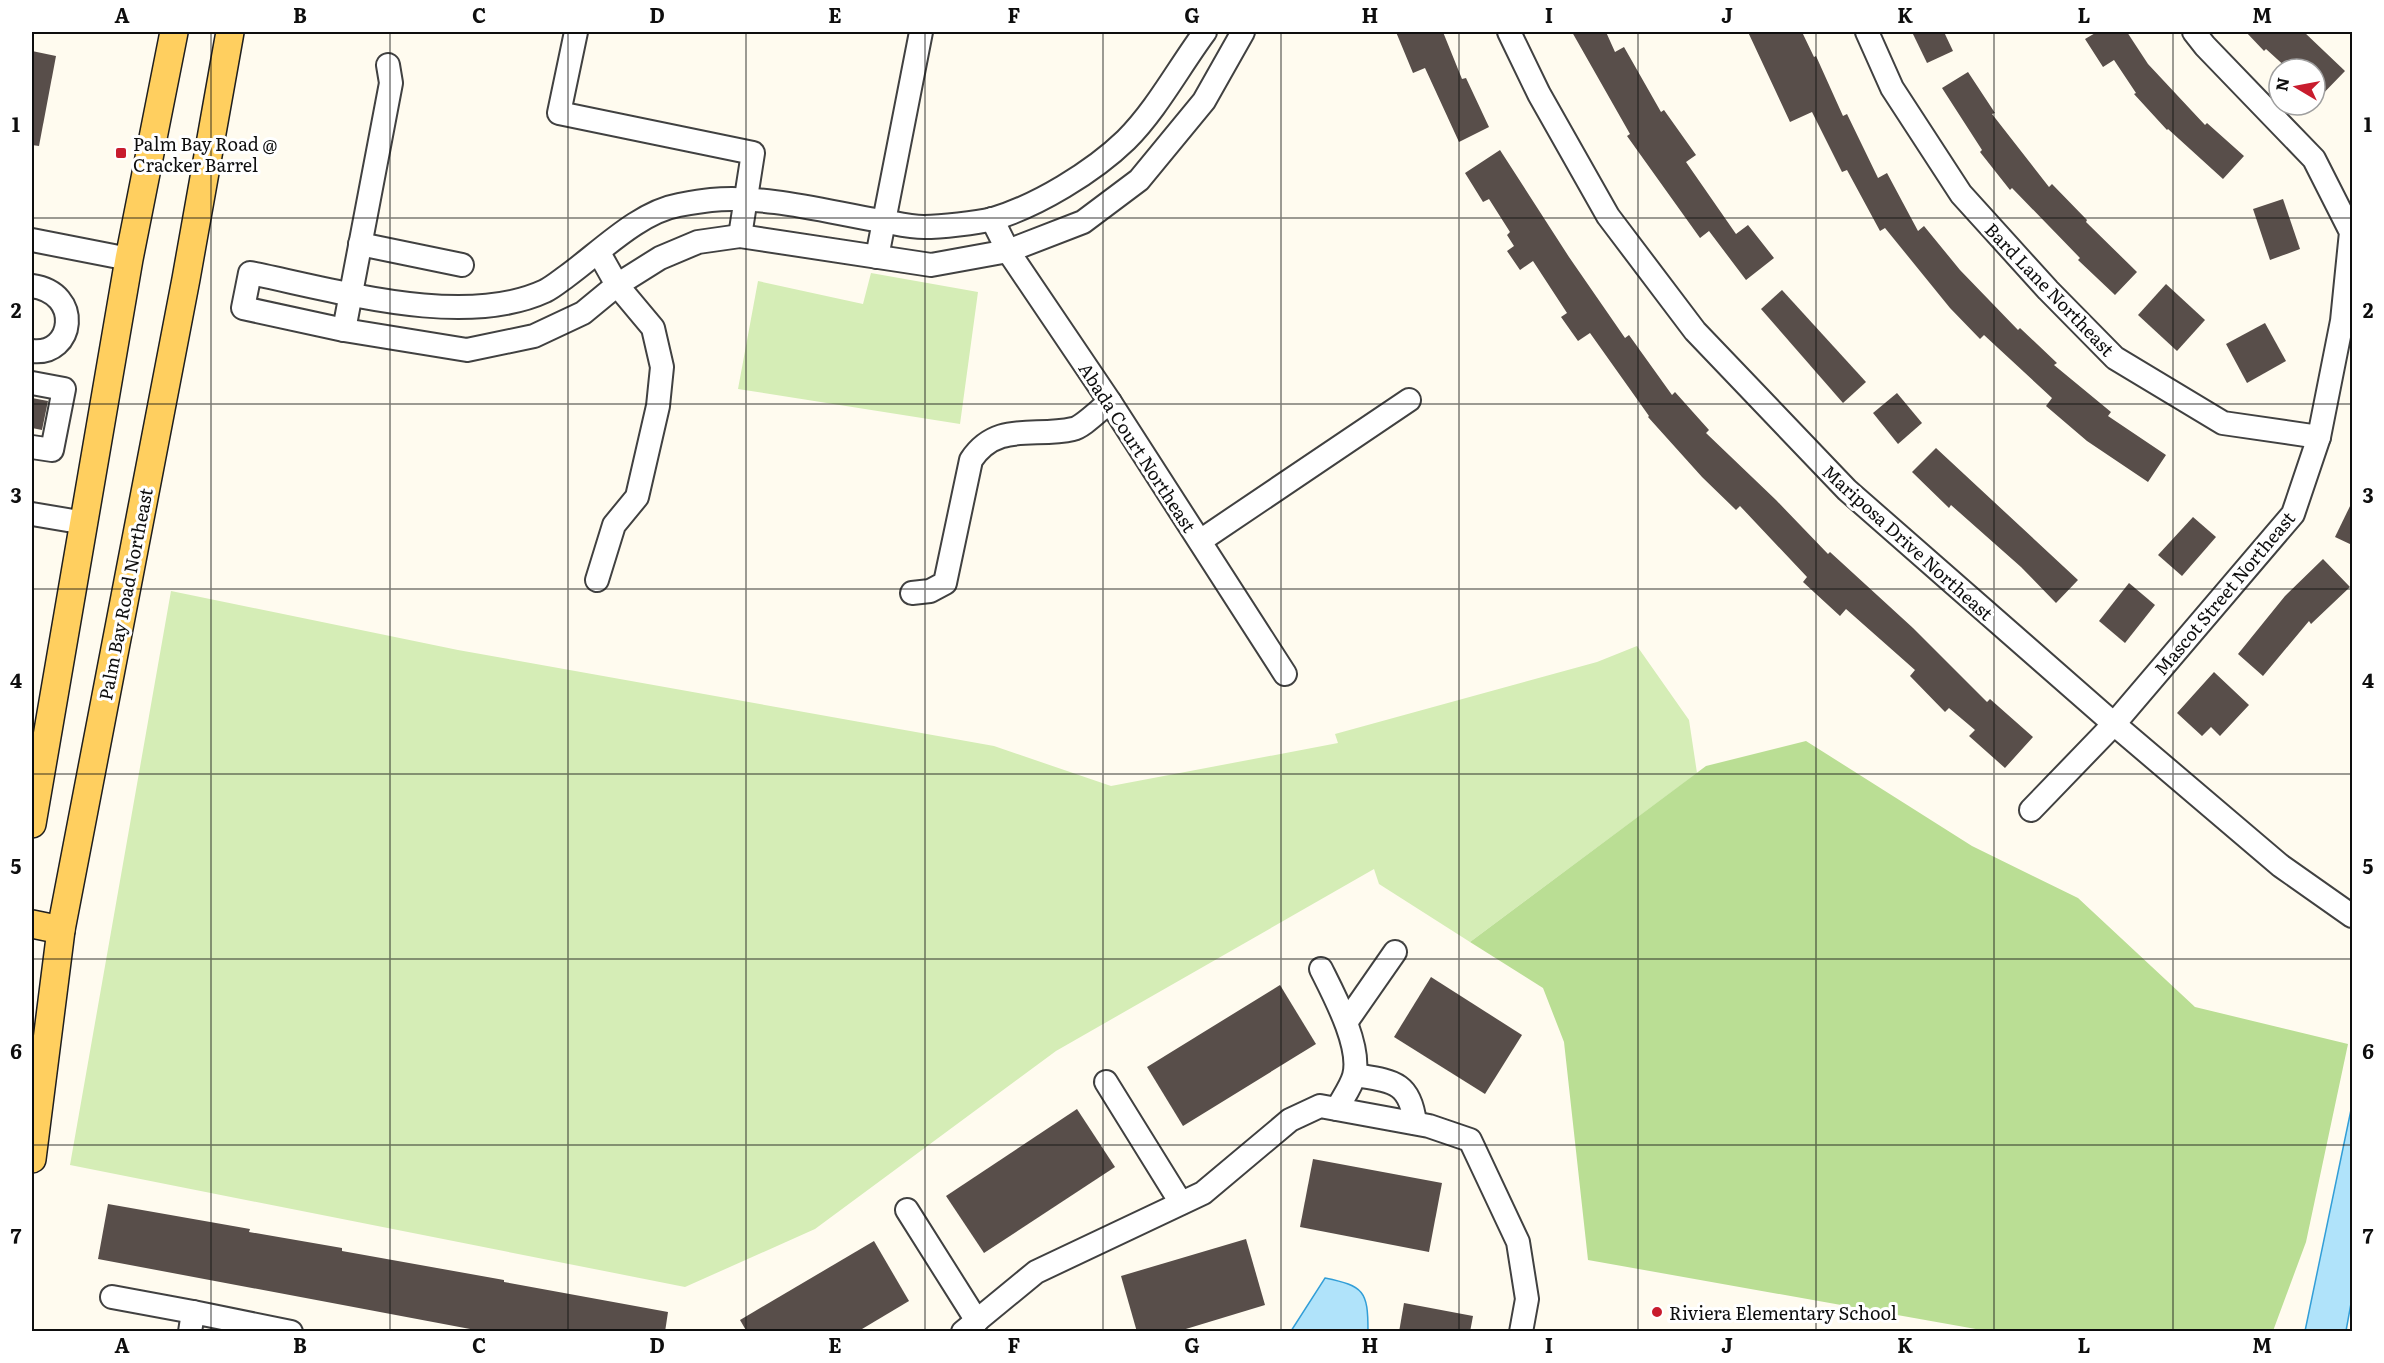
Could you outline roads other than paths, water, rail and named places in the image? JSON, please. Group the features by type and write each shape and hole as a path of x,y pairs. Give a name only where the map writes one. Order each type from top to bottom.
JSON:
{"main road":[{"path":"32,824 129,259 174,32"},
{"name":"Palm Bay Road Northeast","path":"32,1159 61,930 181,303 230,32"},
{"path":"32,924 61,930"}],"street":[{"path":"576,32 559,113 753,153 740,236"},
{"path":"877,257 921,32"},
{"path":"1205,32 1180,65 1155,105 1125,140 1088,170 1043,198 992,219 922,227 746,200 711,200 674,206 633,224 599,253 546,291 504,304 452,308 410,304 250,273 243,308 344,330 467,350 534,336 584,313 617,285 660,258 698,242 740,236 931,264 1008,251 1083,222 1139,180 1204,101 1243,32"},
{"name":"Mariposa Drive Northeast","path":"1509,32 1539,94 1608,216 1695,331 1847,490 2280,866 2352,916"},
{"name":"Bard Lane Northeast","path":"1867,32 1892,87 1961,194 2048,290 2115,358 2223,423 2319,437"},
{"name":"Mascot Street Northeast","path":"2031,810 2114,724 2293,514 2319,437 2342,321 2351,232 2314,159 2194,32"},
{"path":"344,330 391,83 388,65"},
{"name":"Abada Court Northeast","path":"992,219 1008,251 1110,402 1285,674"},
{"path":"32,240 129,259"},
{"path":"360,244 462,265"},
{"path":"597,580 614,525 637,497 658,406 662,367 653,328 617,285 599,253"},
{"path":"32,351 39,352 54,346 61,339 67,320 63,302 57,295 48,290 35,292"},
{"path":"32,339 45,340 55,328 56,311 35,292"},
{"path":"32,383 64,389 52,450 32,447"},
{"path":"1200,542 1409,400"},
{"path":"912,593 930,591 945,583 971,460 980,447 1004,434 1075,429 1110,402"},
{"path":"32,514 85,523"},
{"path":"1347,1021 1395,952"},
{"path":"1321,969 1347,1021 1354,1057 1355,1075 1337,1109"},
{"path":"1355,1075 1383,1079 1400,1087 1409,1095 1414,1123"},
{"path":"1106,1082 1181,1203"},
{"path":"907,1210 970,1326 1036,1272 1203,1193 1290,1120 1320,1106 1414,1123 1470,1140 1518,1242 1527,1299 1521,1332"},
{"path":"112,1297 192,1322 291,1332"}],"water":[{"path":"2352,1105 2352,1298 2346,1331 2305,1331"},
{"path":"1325,1278 1348,1284 1361,1292 1367,1307 1368,1331 1291,1331"}],"place":[{"name":"Palm Bay Road @ Cracker Barrel","path":"121,153"},
{"name":"Riviera Elementary School","path":"1657,1312"}]}
